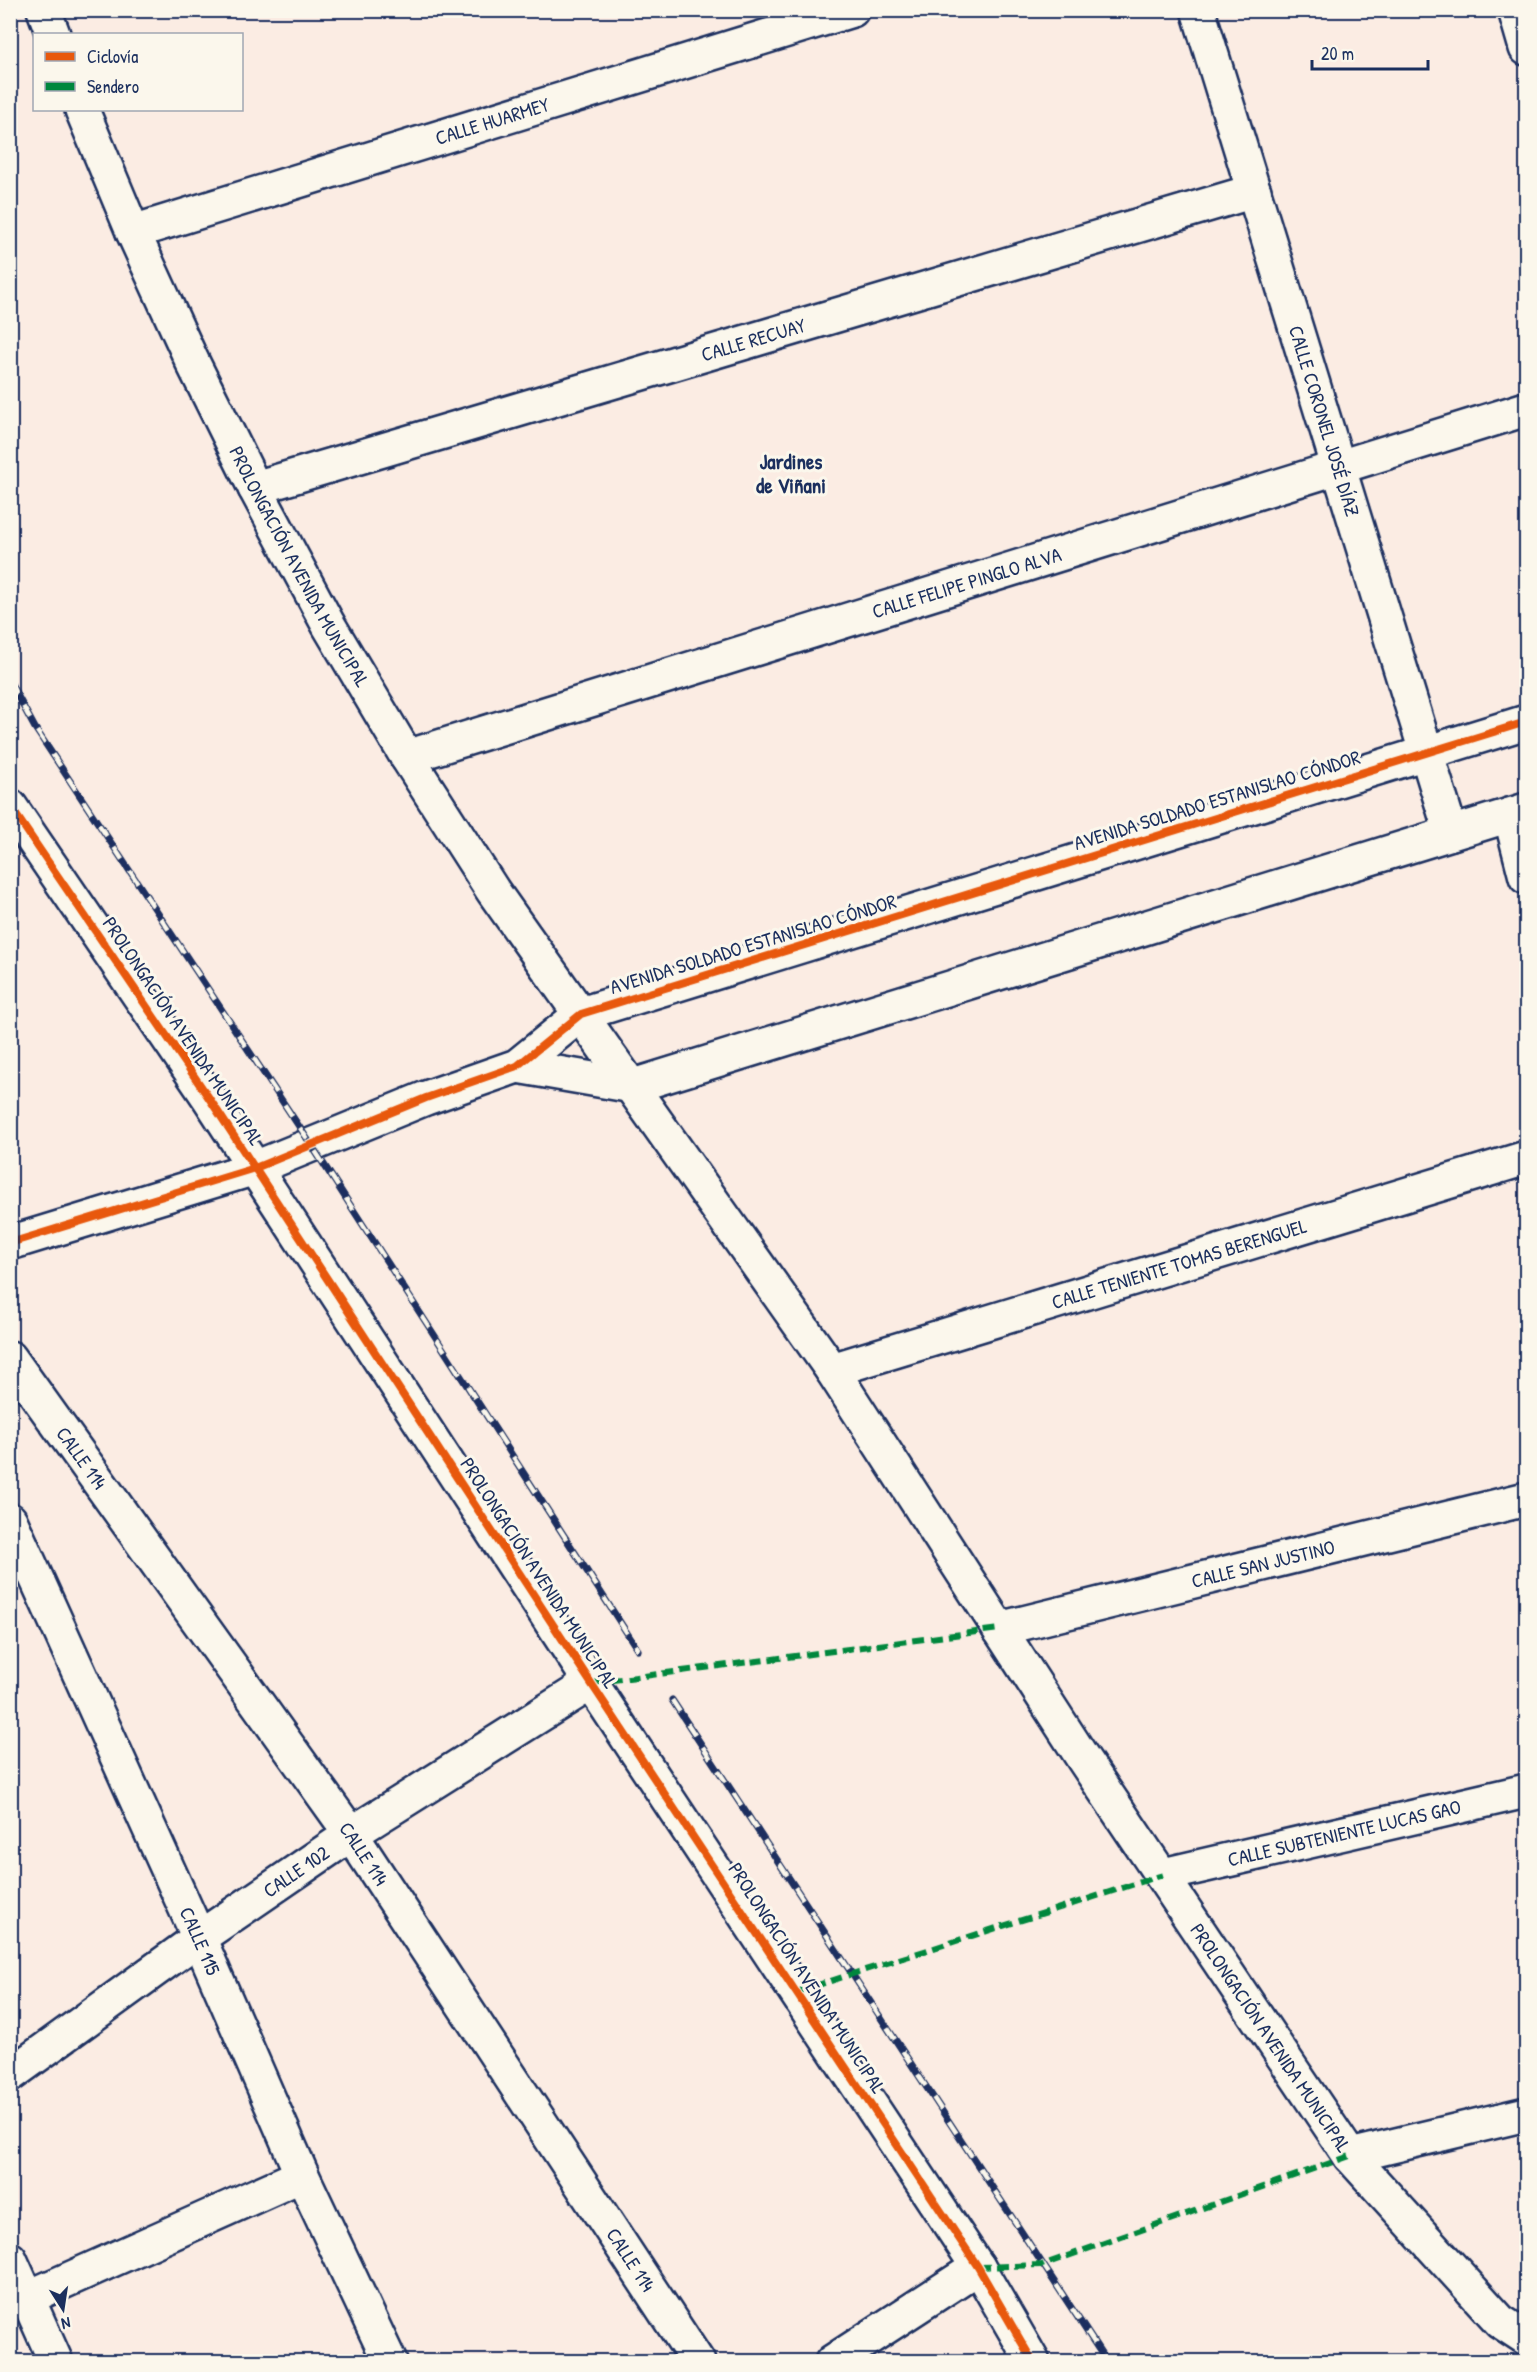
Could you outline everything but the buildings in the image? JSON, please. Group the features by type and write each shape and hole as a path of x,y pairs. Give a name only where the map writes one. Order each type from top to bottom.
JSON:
{"street":[{"path":"44,10 53,33"},
{"name":"CALLE HUARMEY","path":"133,232 852,10"},
{"name":"CALLE CORONEL JOSÉ DÍAZ","path":"1198,10 1451,833"},
{"path":"1515,10 1527,48"},
{"name":"PROLONGACIÓN AVENIDA MUNICIPAL","path":"82,111 133,232 192,361 255,488 328,624 407,757 493,891 832,1370 1084,1761 1163,1875 1350,2156 1500,2321 1527,2338"},
{"name":"CALLE RECUAY","path":"255,488 1254,191"},
{"name":"CALLE FELIPE PINGLO ALVA","path":"407,757 1527,409"},
{"name":"AVENIDA SOLDADO ESTANISLAO CÓNDOR","path":"10,1243 255,1168 426,1098 517,1066 581,1014 1527,722"},
{"name":"PROLONGACIÓN AVENIDA MUNICIPAL","path":"10,806 255,1168 591,1683 978,2267 1033,2361"},
{"path":"1519,812 1527,877"},
{"name":"AVENIDA SOLDADO ESTANISLAO CÓNDOR","path":"517,1066 633,1086 1519,812"},
{"name":"CALLE TENIENTE TOMAS BERENGUEL","path":"832,1370 1527,1158"},
{"name":"CALLE 114","path":"10,1358 351,1834 698,2361"},
{"name":"CALLE SAN JUSTINO","path":"999,1629 1527,1499"},
{"name":"CALLE 115","path":"10,1520 199,1938 302,2175 390,2361"},
{"name":"CALLE 102","path":"10,2075 199,1938 351,1834 591,1683"},
{"name":"CALLE SUBTENIENTE LUCAS GAO","path":"1163,1875 1527,1791"},
{"path":"1350,2156 1527,2114"},
{"path":"27,2298 302,2175"},
{"path":"10,2259 56,2361"},
{"path":"832,2361 978,2267"}],"railway":[{"path":"10,682 35,728 312,1146 638,1650"},
{"path":"672,1700 1107,2362"}],"marked path":[{"path":"591,1683 999,1629"},
{"path":"796,1992 1163,1875"},
{"path":"978,2267 1042,2265 1350,2156"}],"cycle path":[{"path":"10,1243 255,1168 426,1098 517,1066 581,1014 1526,722"},
{"path":"10,806 209,1098 591,1683 978,2267 1033,2362"}],"district":[{"name":"Jardines de Viñani","path":"791,474"}]}
